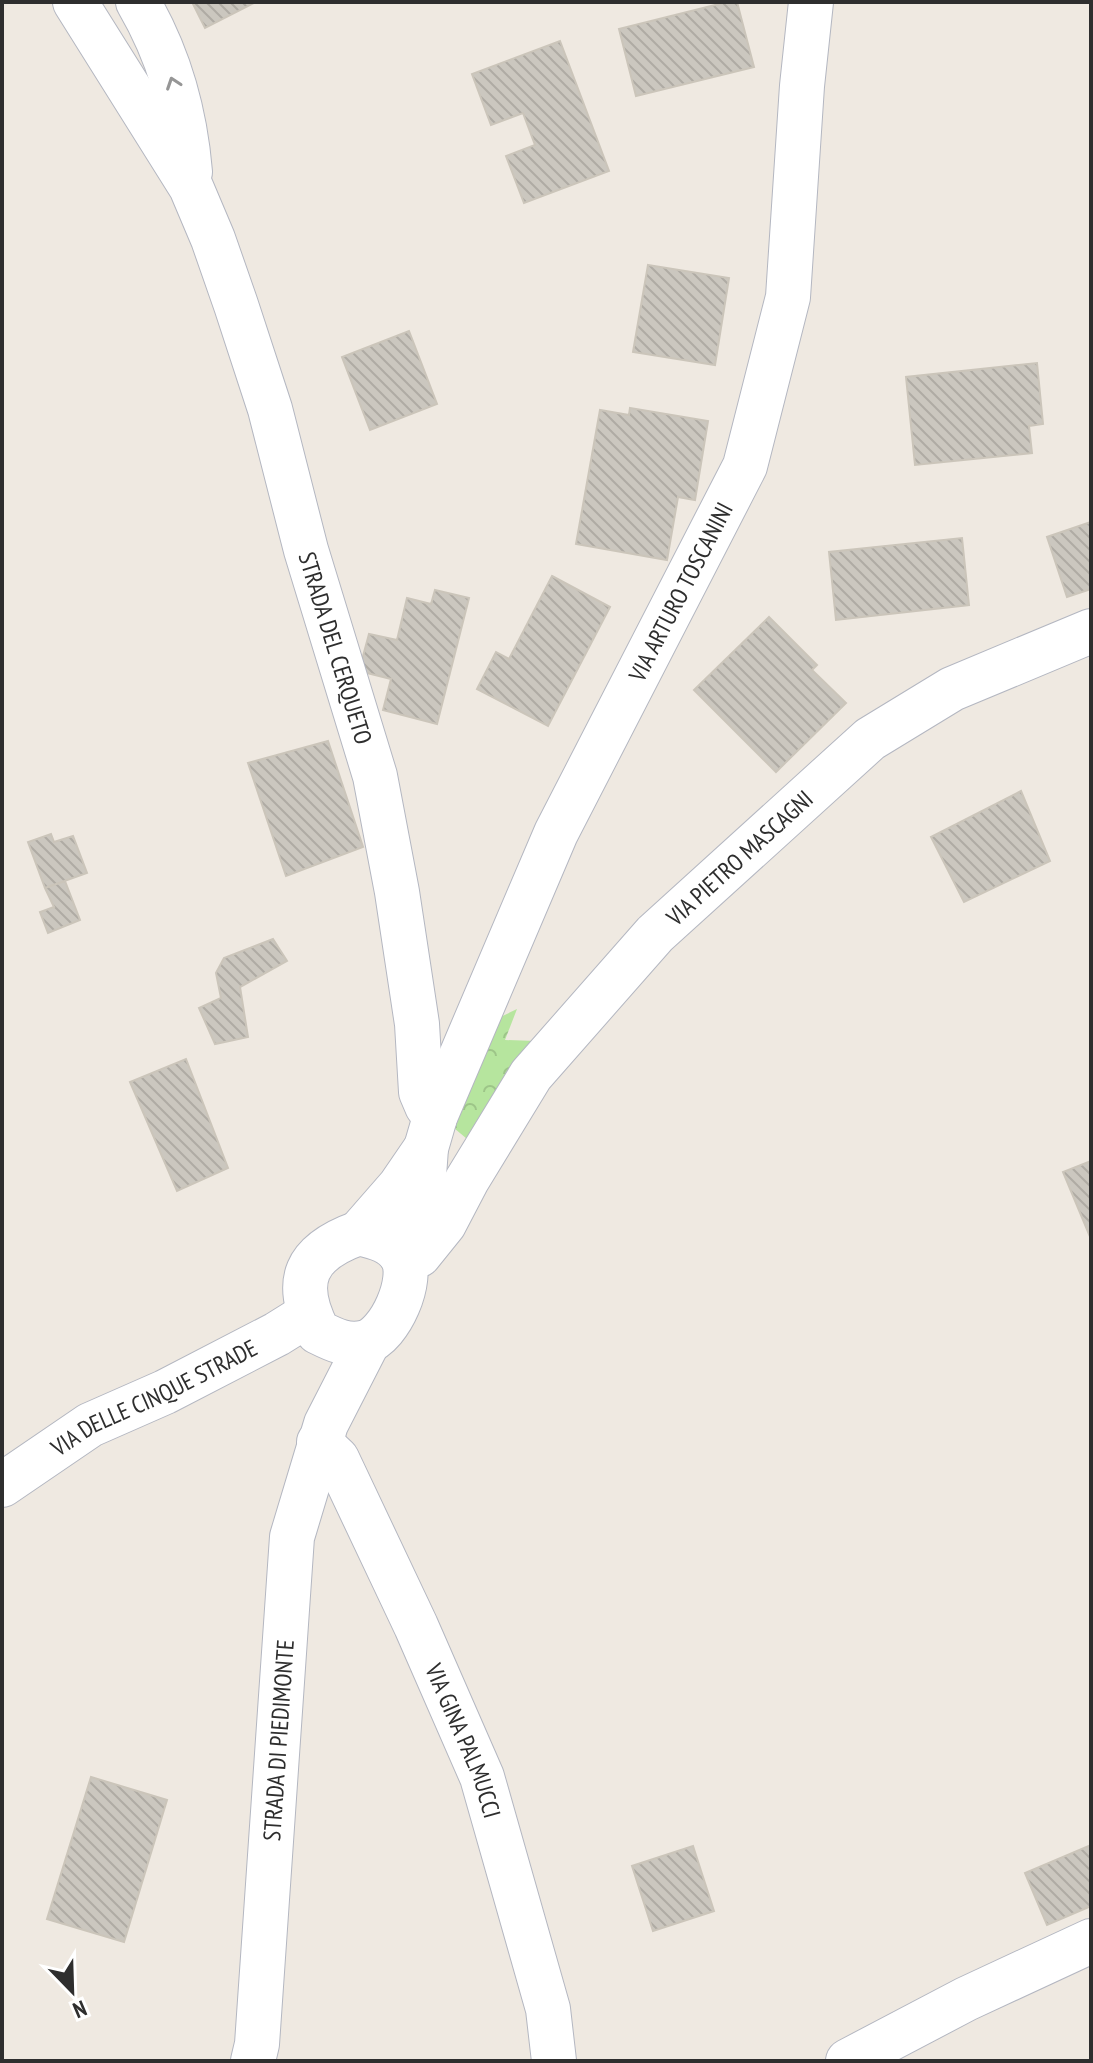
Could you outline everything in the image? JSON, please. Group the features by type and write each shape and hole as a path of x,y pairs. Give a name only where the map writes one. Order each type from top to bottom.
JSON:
{"street":[{"name":"STRADA DEL CERQUETO","path":"75,2 191,187 213,239 270,409 306,550 375,776 397,892 417,1024 421,1092 427,1106 431,1132"},
{"name":"STRADA DEL CERQUETO","path":"138,2 150,22 175,84 187,130 191,187"},
{"name":"VIA ARTURO TOSCANINI","path":"368,1224 431,1132 556,833 745,466 788,297 802,86 811,2"},
{"name":"VIA PIETRO MASCAGNI","path":"404,1263 444,1224 531,1075 655,934 870,739 952,689 1091,631"},
{"name":"VIA ARTURO TOSCANINI","path":"404,1263 422,1204 431,1132"},
{"name":"VIA PIETRO MASCAGNI","path":"368,1224 436,1201 467,1180"},
{"path":"368,1224 404,1263 403,1292 391,1316 368,1342 344,1344 314,1323 305,1299 305,1275 313,1260 336,1241 368,1224"},
{"name":"STRADA DI PIEDIMONTE","path":"314,1323 322,1433"},
{"name":"VIA DELLE CINQUE STRADE","path":"2,1485 90,1425 165,1392 277,1334 314,1323"},
{"name":"STRADA DI PIEDIMONTE","path":"253,2061 257,2044 292,1537 322,1433 368,1342"},
{"name":"VIA GINA PALMUCCI","path":"322,1433 416,1626 482,1777 548,2009 554,2061"},
{"path":"848,2061 966,1999 1091,1941"}],"green space":[{"path":"517,1009 505,1040 536,1041 473,1144 448,1123 486,1024"}],"building":[{"path":"192,2 256,2 205,28"},
{"path":"737,2 754,67 636,96 619,29"},
{"path":"560,41 609,171 524,203 506,156 535,145 523,113 491,125 472,74"},
{"path":"648,265 729,278 715,365 633,352"},
{"path":"409,331 437,404 370,430 342,357"},
{"path":"1037,363 1043,424 1029,426 1032,453 915,465 906,377"},
{"path":"630,408 708,421 695,500 678,497 667,560 576,544 600,410 629,415"},
{"path":"1091,522 1091,589 1067,597 1047,537"},
{"path":"962,538 969,605 836,620 829,552"},
{"path":"552,576 610,607 548,726 477,689 496,652 509,659"},
{"path":"435,590 469,598 437,724 383,710 391,679 359,671 369,634 397,640 407,598 431,604"},
{"path":"769,617 817,665 812,670 846,703 776,772 694,690"},
{"path":"328,741 363,847 286,876 248,763"},
{"path":"1021,791 1050,861 964,902 931,837"},
{"path":"51,834 54,842 73,836 87,873 45,888 28,842"},
{"path":"65,881 80,920 48,933 40,912 54,907 45,888"},
{"path":"273,939 287,961 240,987 248,1037 215,1044 199,1008 221,998 216,973 224,958"},
{"path":"186,1059 228,1168 177,1191 130,1082"},
{"path":"1091,1161 1091,1239 1063,1172"},
{"path":"91,1777 167,1800 124,1942 47,1919"},
{"path":"1091,1845 1091,1906 1047,1925 1025,1873"},
{"path":"693,1846 714,1911 653,1931 632,1866"}]}
